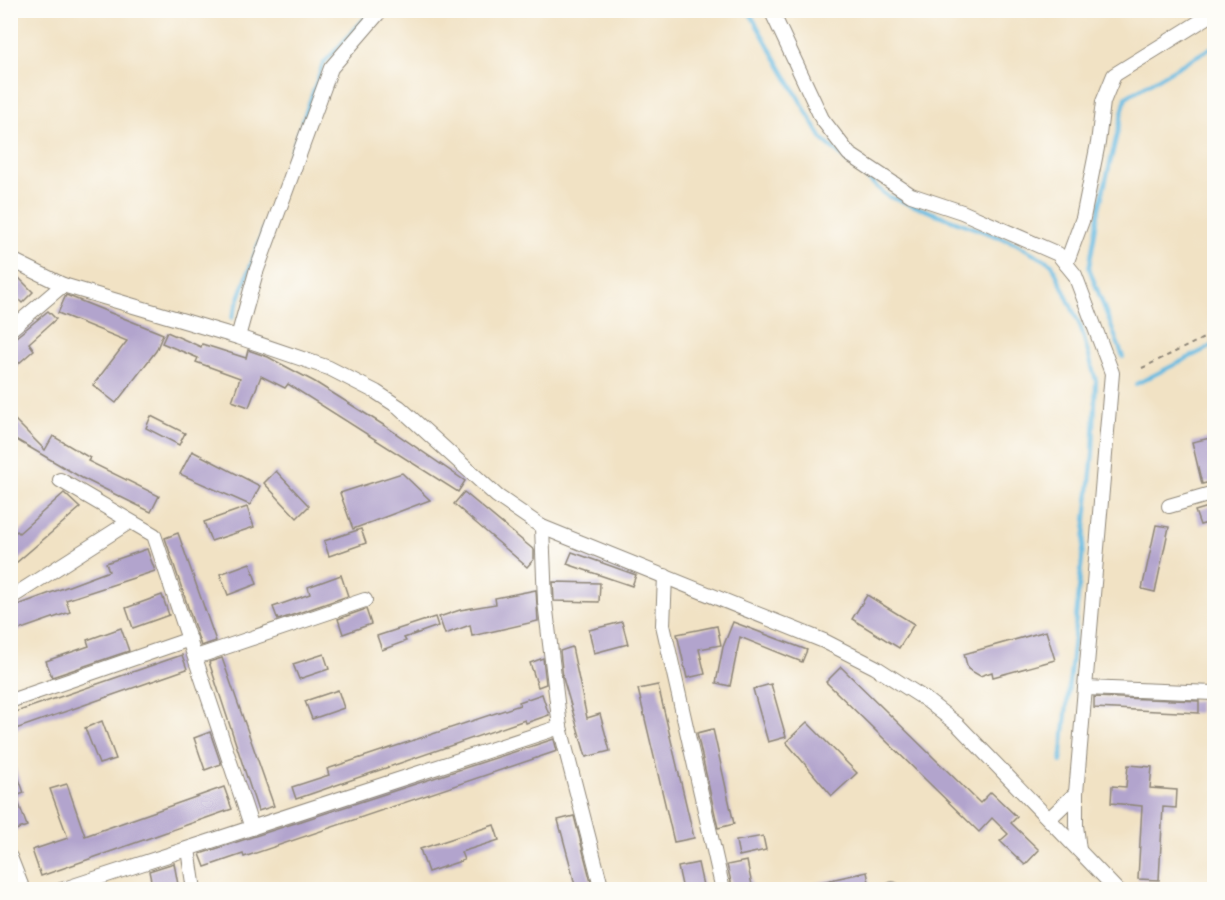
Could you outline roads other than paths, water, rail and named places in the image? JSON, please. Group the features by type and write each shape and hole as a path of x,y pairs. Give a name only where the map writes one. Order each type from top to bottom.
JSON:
{"street":[{"path":"238,337 256,272 331,68 381,10"},
{"path":"771,10 822,119 849,154 911,195 962,212 1058,254 1075,275 1112,373 1076,793 1079,850"},
{"path":"1066,264 1083,218 1098,143 1102,102 1114,75 1215,13"},
{"path":"10,259 63,285 321,364 376,392 399,407 497,495 542,527 824,641 900,682 958,725 1117,890"},
{"path":"10,330 63,285"},
{"path":"60,480 154,536 252,828"},
{"path":"1169,506 1215,493"},
{"path":"10,598 129,522"},
{"path":"542,527 545,602 561,727 602,890"},
{"path":"664,576 663,625 723,890"},
{"path":"196,657 365,600"},
{"path":"10,702 190,639"},
{"path":"1085,688 1215,693"},
{"path":"61,890 561,727"},
{"path":"1050,818 1076,793"},
{"path":"188,849 194,890"},
{"path":"10,857 23,890"}],"waterway":[{"path":"748,10 822,139 887,196 1015,243 1052,264 1081,328 1096,381 1093,453 1061,762"},
{"path":"232,318 323,64 365,18"},
{"path":"1123,357 1089,268 1099,209 1126,97 1214,46"},
{"path":"1136,384 1214,345"}]}
